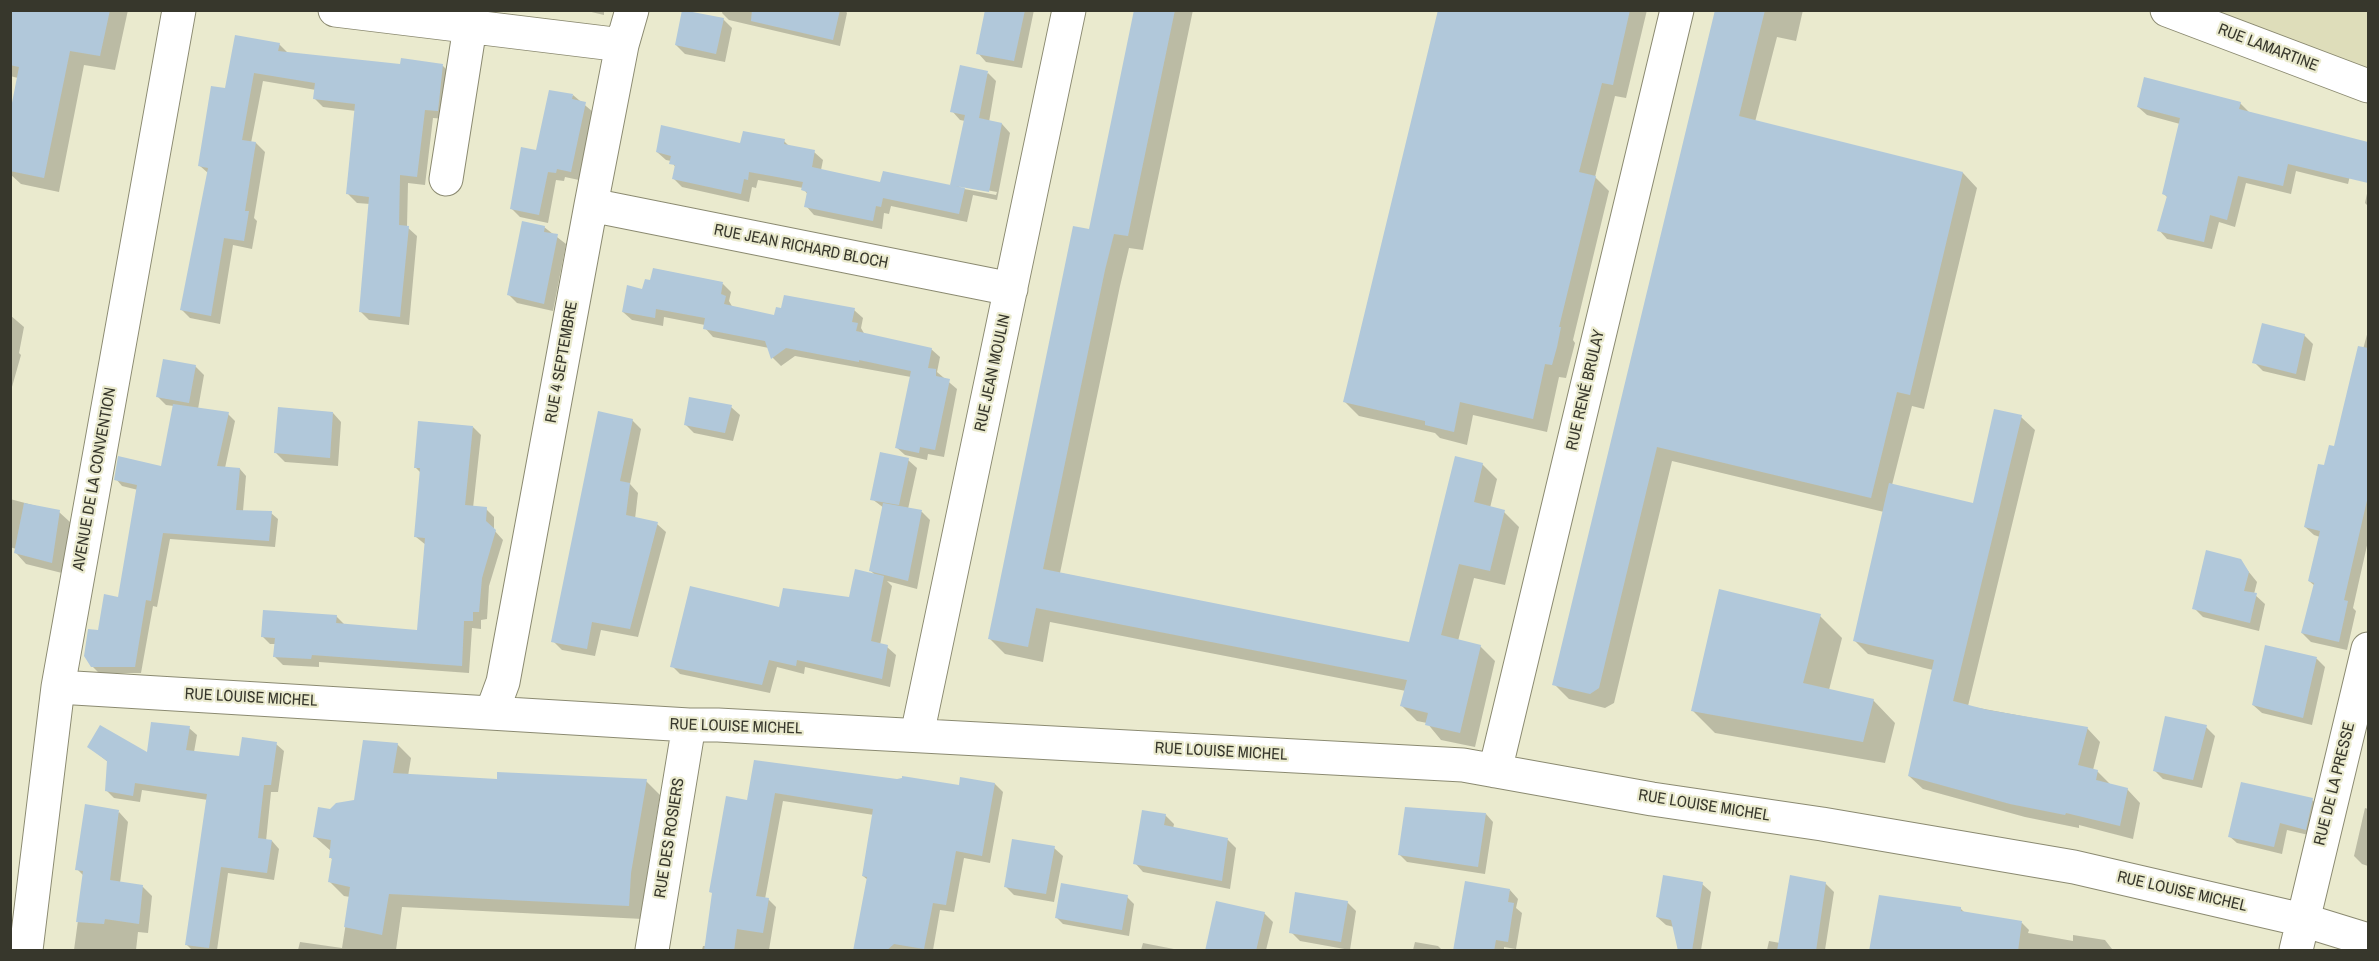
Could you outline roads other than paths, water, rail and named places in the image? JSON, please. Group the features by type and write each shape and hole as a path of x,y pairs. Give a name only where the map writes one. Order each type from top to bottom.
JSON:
{"street":[{"name":"AVENUE DE LA CONVENTION","path":"26,951 58,687 179,10"},
{"path":"335,10 622,45"},
{"name":"RUE 4 SEPTEMBRE","path":"492,712 503,682 591,205 622,45 632,10"},
{"name":"RUE JEAN MOULIN","path":"917,735 1069,10"},
{"name":"RUE RENÉ BRULAY","path":"1495,771 1677,10"},
{"name":"RUE LAMARTINE","path":"2167,10 2368,86"},
{"path":"446,179 470,27"},
{"name":"RUE JEAN RICHARD BLOCH","path":"591,205 1011,289"},
{"name":"RUE DE LA PRESSE","path":"2300,935 2368,649"},
{"name":"RUE LOUISE MICHEL","path":"58,687 689,725 1463,765 1652,799 1822,824 2074,867 2300,935 2368,940"},
{"name":"RUE DES ROSIERS","path":"652,951 689,725"}]}
